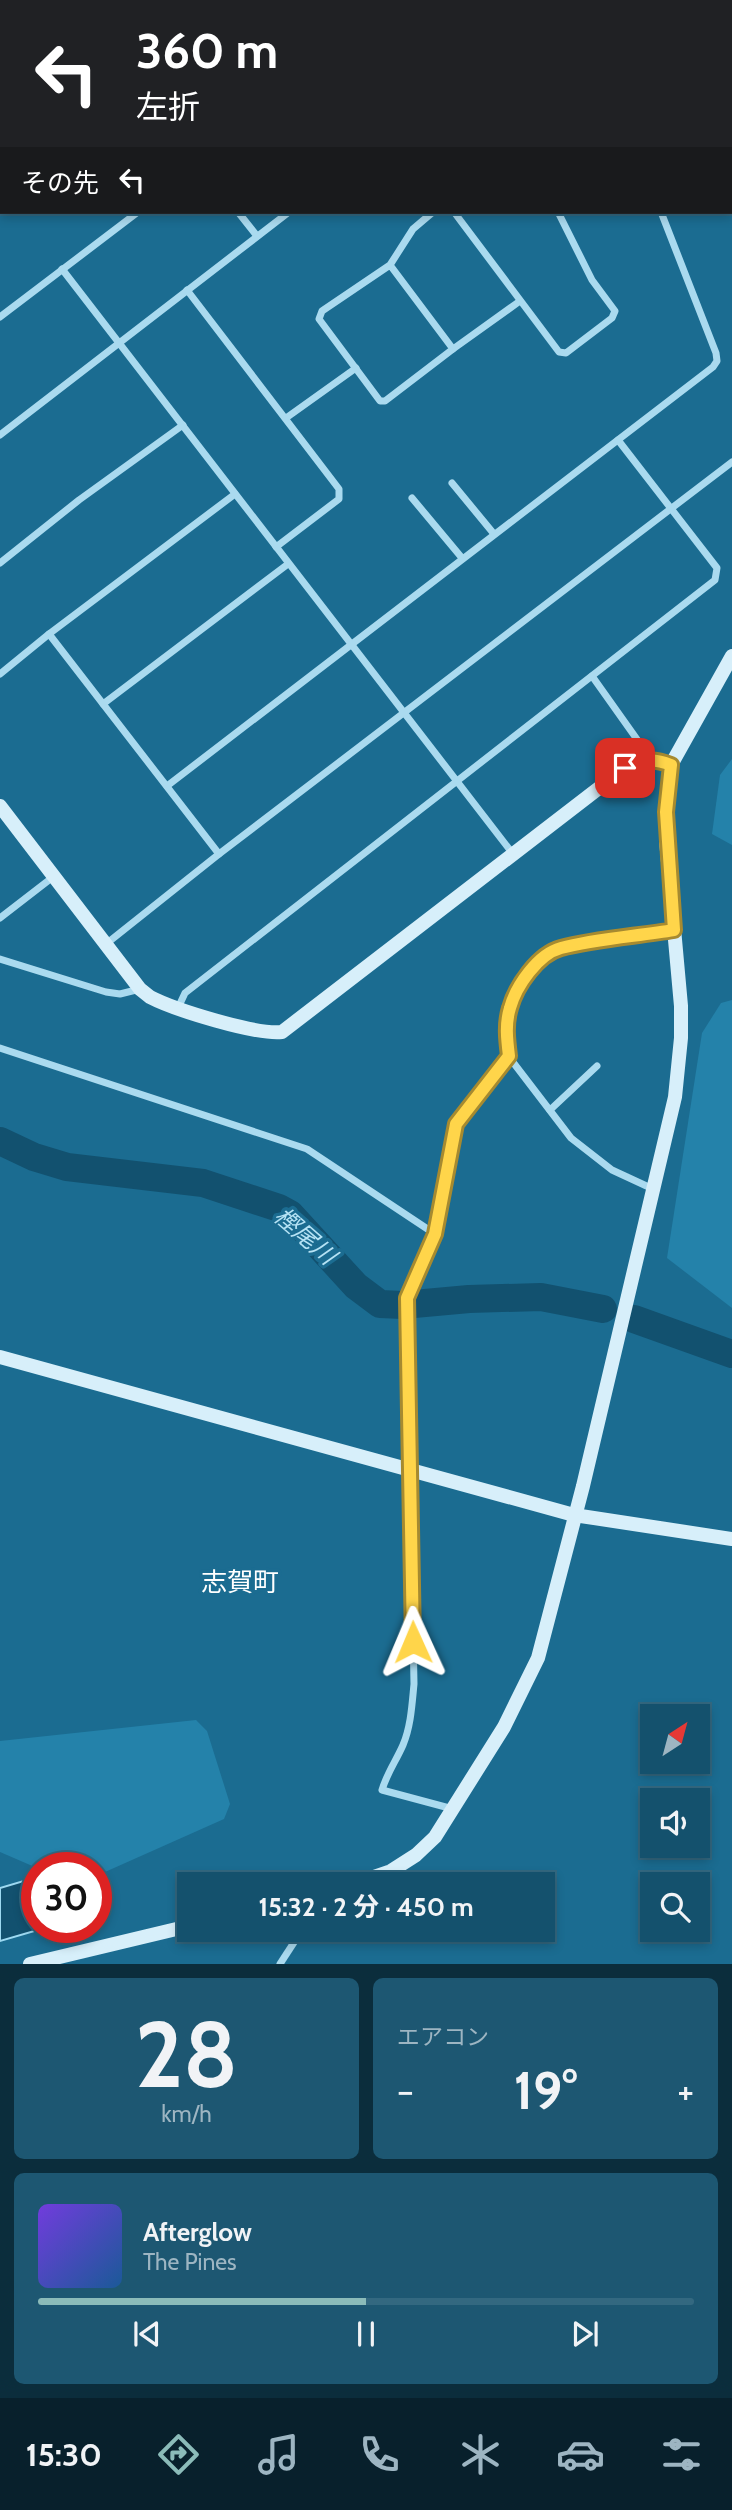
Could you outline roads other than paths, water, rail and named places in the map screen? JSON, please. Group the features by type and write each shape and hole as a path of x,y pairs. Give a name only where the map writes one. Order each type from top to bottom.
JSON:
{"street":[{"path":"124,214 128,219"},
{"path":"0,317 135,214"},
{"path":"240,214 257,236"},
{"path":"0,435 286,214"},
{"path":"431,214 413,229 390,265 322,311 319,319 377,400 385,401 520,301"},
{"path":"455,214 559,352 566,353 612,318 615,311 592,280 559,214"},
{"path":"167,786 713,367 716,353 662,214"},
{"path":"390,265 453,349"},
{"path":"62,269 121,342 288,564 513,854"},
{"path":"187,290 339,489 339,499 276,547"},
{"path":"286,418 356,369"},
{"path":"0,563 79,500 183,425"},
{"path":"178,1008 185,993 715,580 717,568 618,440"},
{"path":"106,944 219,854 732,462"},
{"path":"452,483 494,534"},
{"path":"0,674 235,494"},
{"path":"412,498 463,558"},
{"path":"103,704 288,564"},
{"path":"49,634 219,854"},
{"path":"388,1872 416,1855 435,1837 454,1810 504,1727 538,1658 675,1097 681,1038 678,959 666,812 671,765 732,656"},
{"path":"592,676 641,745 647,760"},
{"path":"0,806 140,989 155,1000 178,1008 251,1029 282,1032 625,768 656,759 671,765"},
{"path":"0,918 54,876"},
{"path":"654,1190 612,1170 571,1138 509,1056 506,1032 510,1008 521,985 537,963 558,948 674,930"},
{"path":"0,959 106,992 120,994 140,989"},
{"path":"0,1048 307,1149 435,1234"},
{"path":"454,1810 382,1790 386,1774 402,1746 406,1733 414,1684 407,1298 435,1234 456,1124 509,1056"},
{"path":"550,1110 597,1066"},
{"path":"0,1357 574,1515 732,1539"},
{"path":"30,1964 177,1929"},
{"path":"280,1964 294,1942"}],"waterway":[{"name":"樫尾川","path":"0,1141 34,1157 67,1167 203,1183 279,1208 290,1214 356,1286 380,1304 541,1297 603,1309"},
{"name":"樫尾川","path":"634,1319 732,1354"}],"district":[{"name":"志賀町","path":"240,1582"}]}
